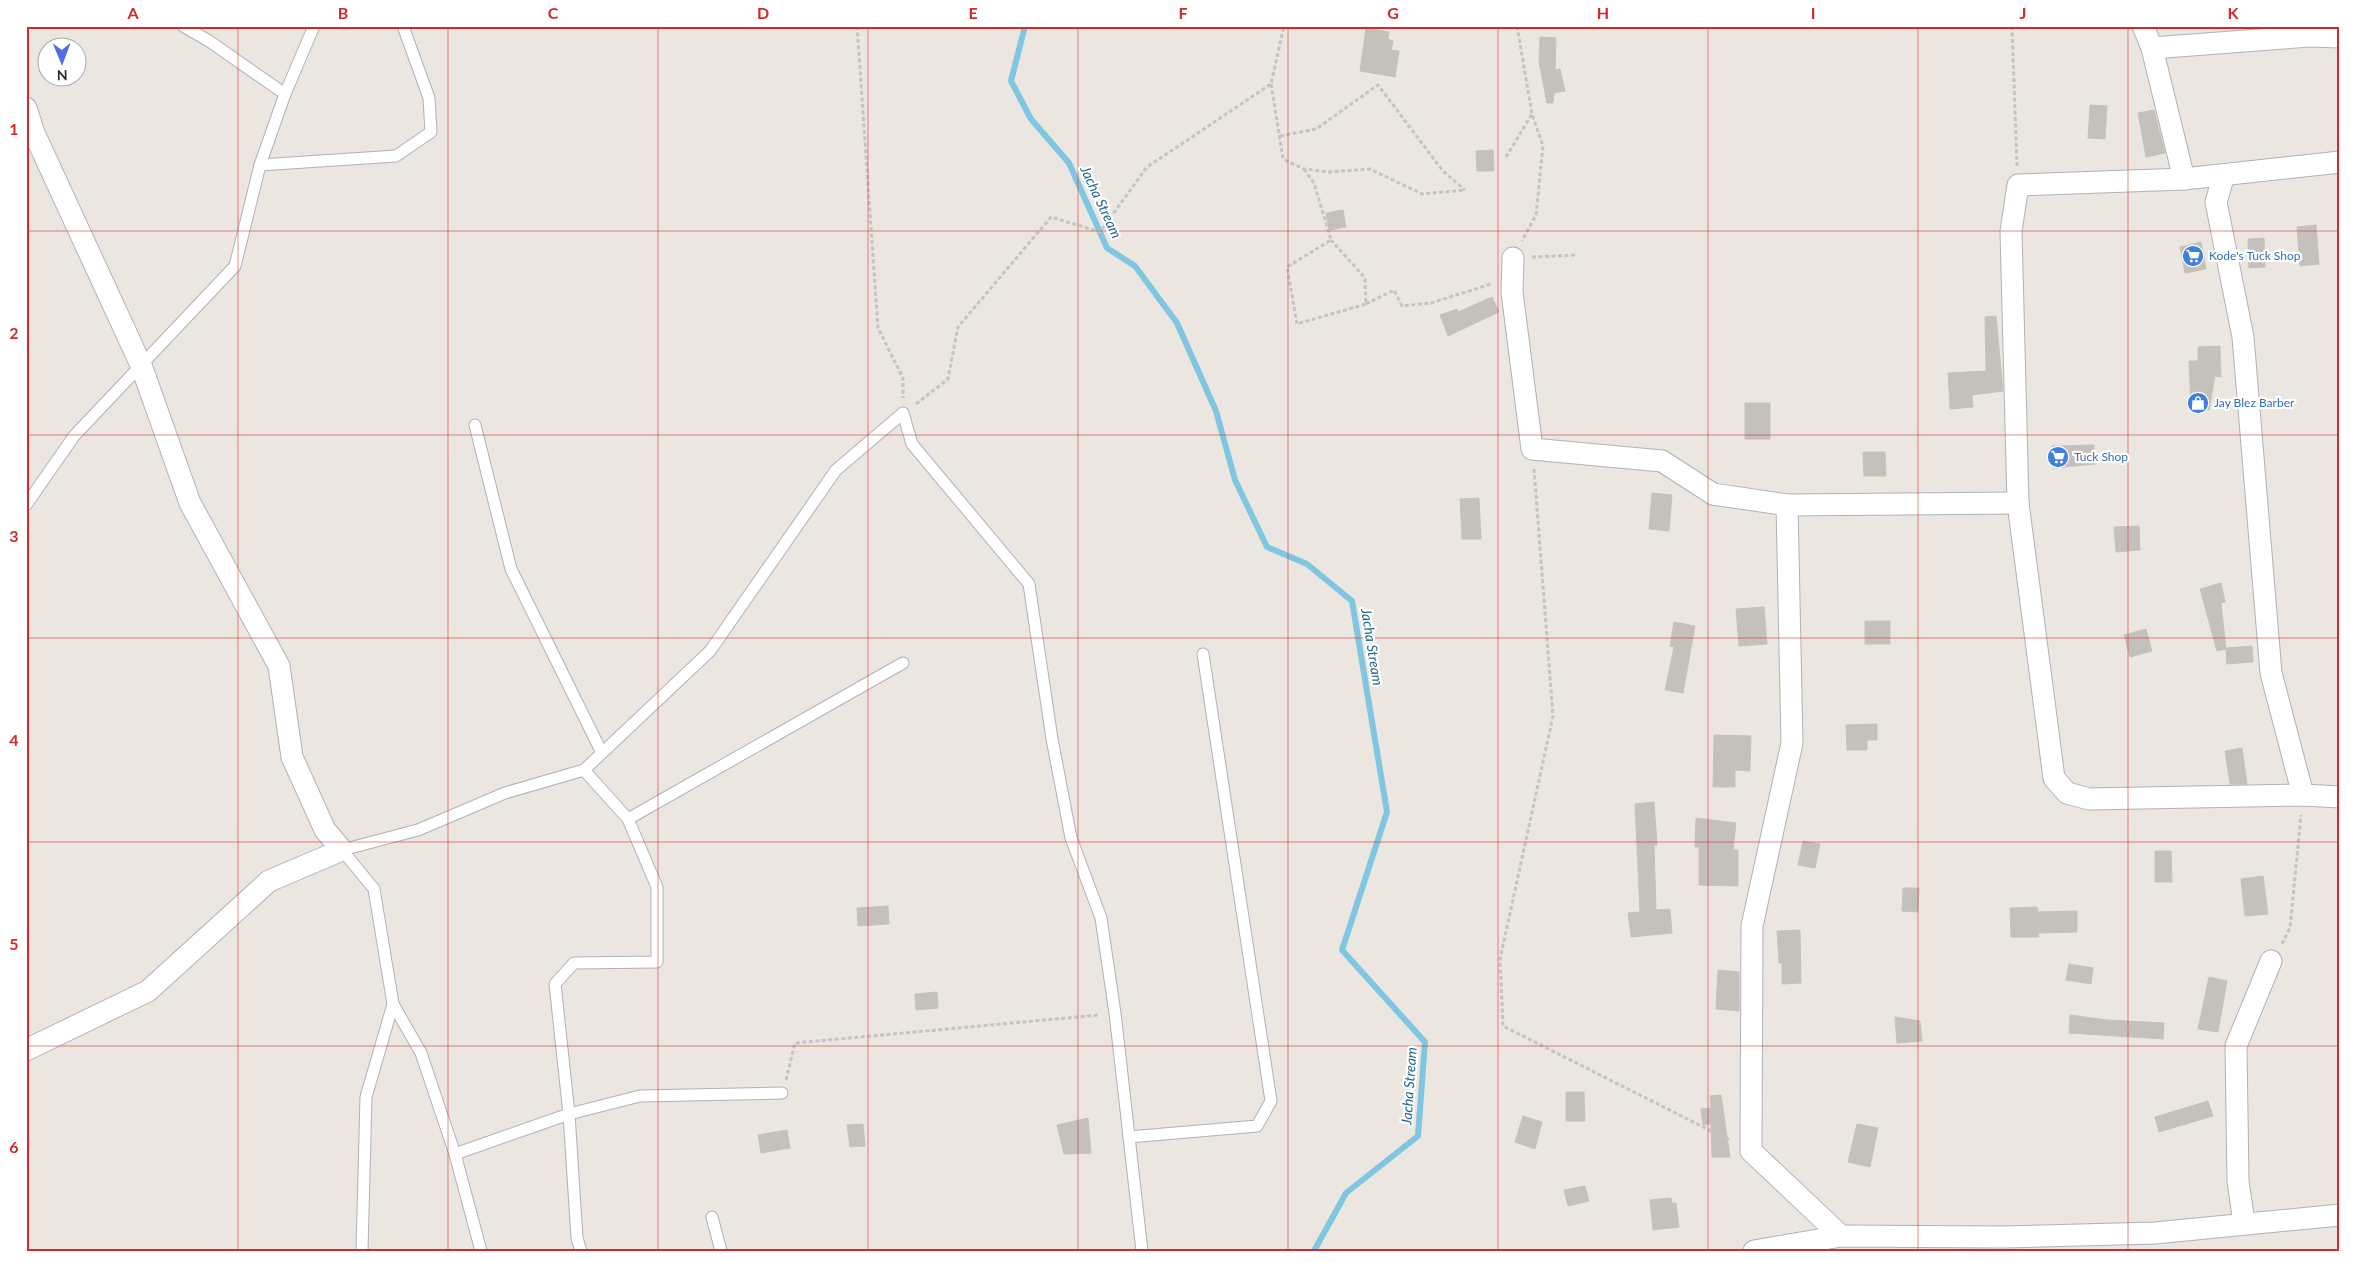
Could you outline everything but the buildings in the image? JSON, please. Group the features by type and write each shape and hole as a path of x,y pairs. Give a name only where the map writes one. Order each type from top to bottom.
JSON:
{"street":[{"path":"2143,26 2152,48 2184,178"},
{"path":"2152,48 2310,36 2340,37"},
{"path":"26,108 34,133 141,365 190,503 279,666 292,757 326,830 342,850 269,881 148,991 26,1050"},
{"path":"2340,162 2184,178 2018,185 2012,231 2018,503 2054,778 2068,793 2089,799 2303,795 2340,797"},
{"path":"2224,175 2216,202 2243,337 2271,673 2303,795"},
{"path":"1513,258 1512,292 1532,448 1662,461 1713,494 1787,505 2018,503"},
{"path":"1787,505 1792,743 1752,926 1751,1151 1841,1236"},
{"path":"2244,1223 2238,1181 2236,1046 2272,962"},
{"path":"1754,1251 1841,1236 2003,1237 2155,1233 2340,1215"}],"lane":[{"path":"183,26 285,94"},
{"path":"26,505 74,436 234,266 260,165 285,94 314,26"},
{"path":"260,165 396,156 431,132 429,98 403,26"},
{"path":"481,1251 455,1154 421,1053 393,1004 374,889 342,850 418,830 504,793 584,770 710,651 836,470 903,413 912,444 1029,584 1052,739 1071,838 1101,918 1115,1013 1142,1251"},
{"path":"475,425 511,569 602,753"},
{"path":"1129,1137 1257,1126 1271,1100 1203,654"},
{"path":"628,819 903,663"},
{"path":"581,1251 577,1238 570,1114 555,984 574,963 657,962 657,887 628,819 584,770"},
{"path":"362,1251 366,1097 393,1004"},
{"path":"455,1154 570,1114 640,1096 782,1092"},
{"path":"712,1217 721,1251"}],"path":[{"path":"856,26 878,328 903,378 903,413"},
{"path":"1280,136 1316,129 1378,85 1443,171 1465,190 1422,194 1370,169 1329,172 1304,170 1283,159 1271,84 1284,26"},
{"path":"1330,240 1287,267 1297,324 1366,304 1394,290 1402,306 1431,303 1494,283 1513,258 1536,215 1543,146 1532,114 1517,26"},
{"path":"2012,26 2018,185"},
{"path":"903,413 948,378 958,327 1051,217 1100,232 1147,167 1271,84"},
{"path":"1506,157 1532,114"},
{"path":"1304,170 1314,183 1330,240 1364,278 1366,304"},
{"path":"1513,258 1577,255"},
{"path":"1532,448 1553,716 1500,959 1503,1026 1751,1151"},
{"path":"2272,962 2290,928 2303,795"},
{"path":"782,1092 795,1043 1115,1013"}],"waterway":[{"name":"Jacha Stream","path":"1025,26 1011,81 1031,119 1069,163 1107,248 1135,266 1177,323 1216,411 1235,480 1267,547 1307,564 1352,601 1387,812 1342,950 1425,1042 1418,1136 1346,1193 1314,1251"}],"place":[{"name":"Kode's Tuck Shop","path":"2193,256"},
{"name":"Jay Blez Barber","path":"2198,403"},
{"name":"Tuck Shop","path":"2058,457"}]}
